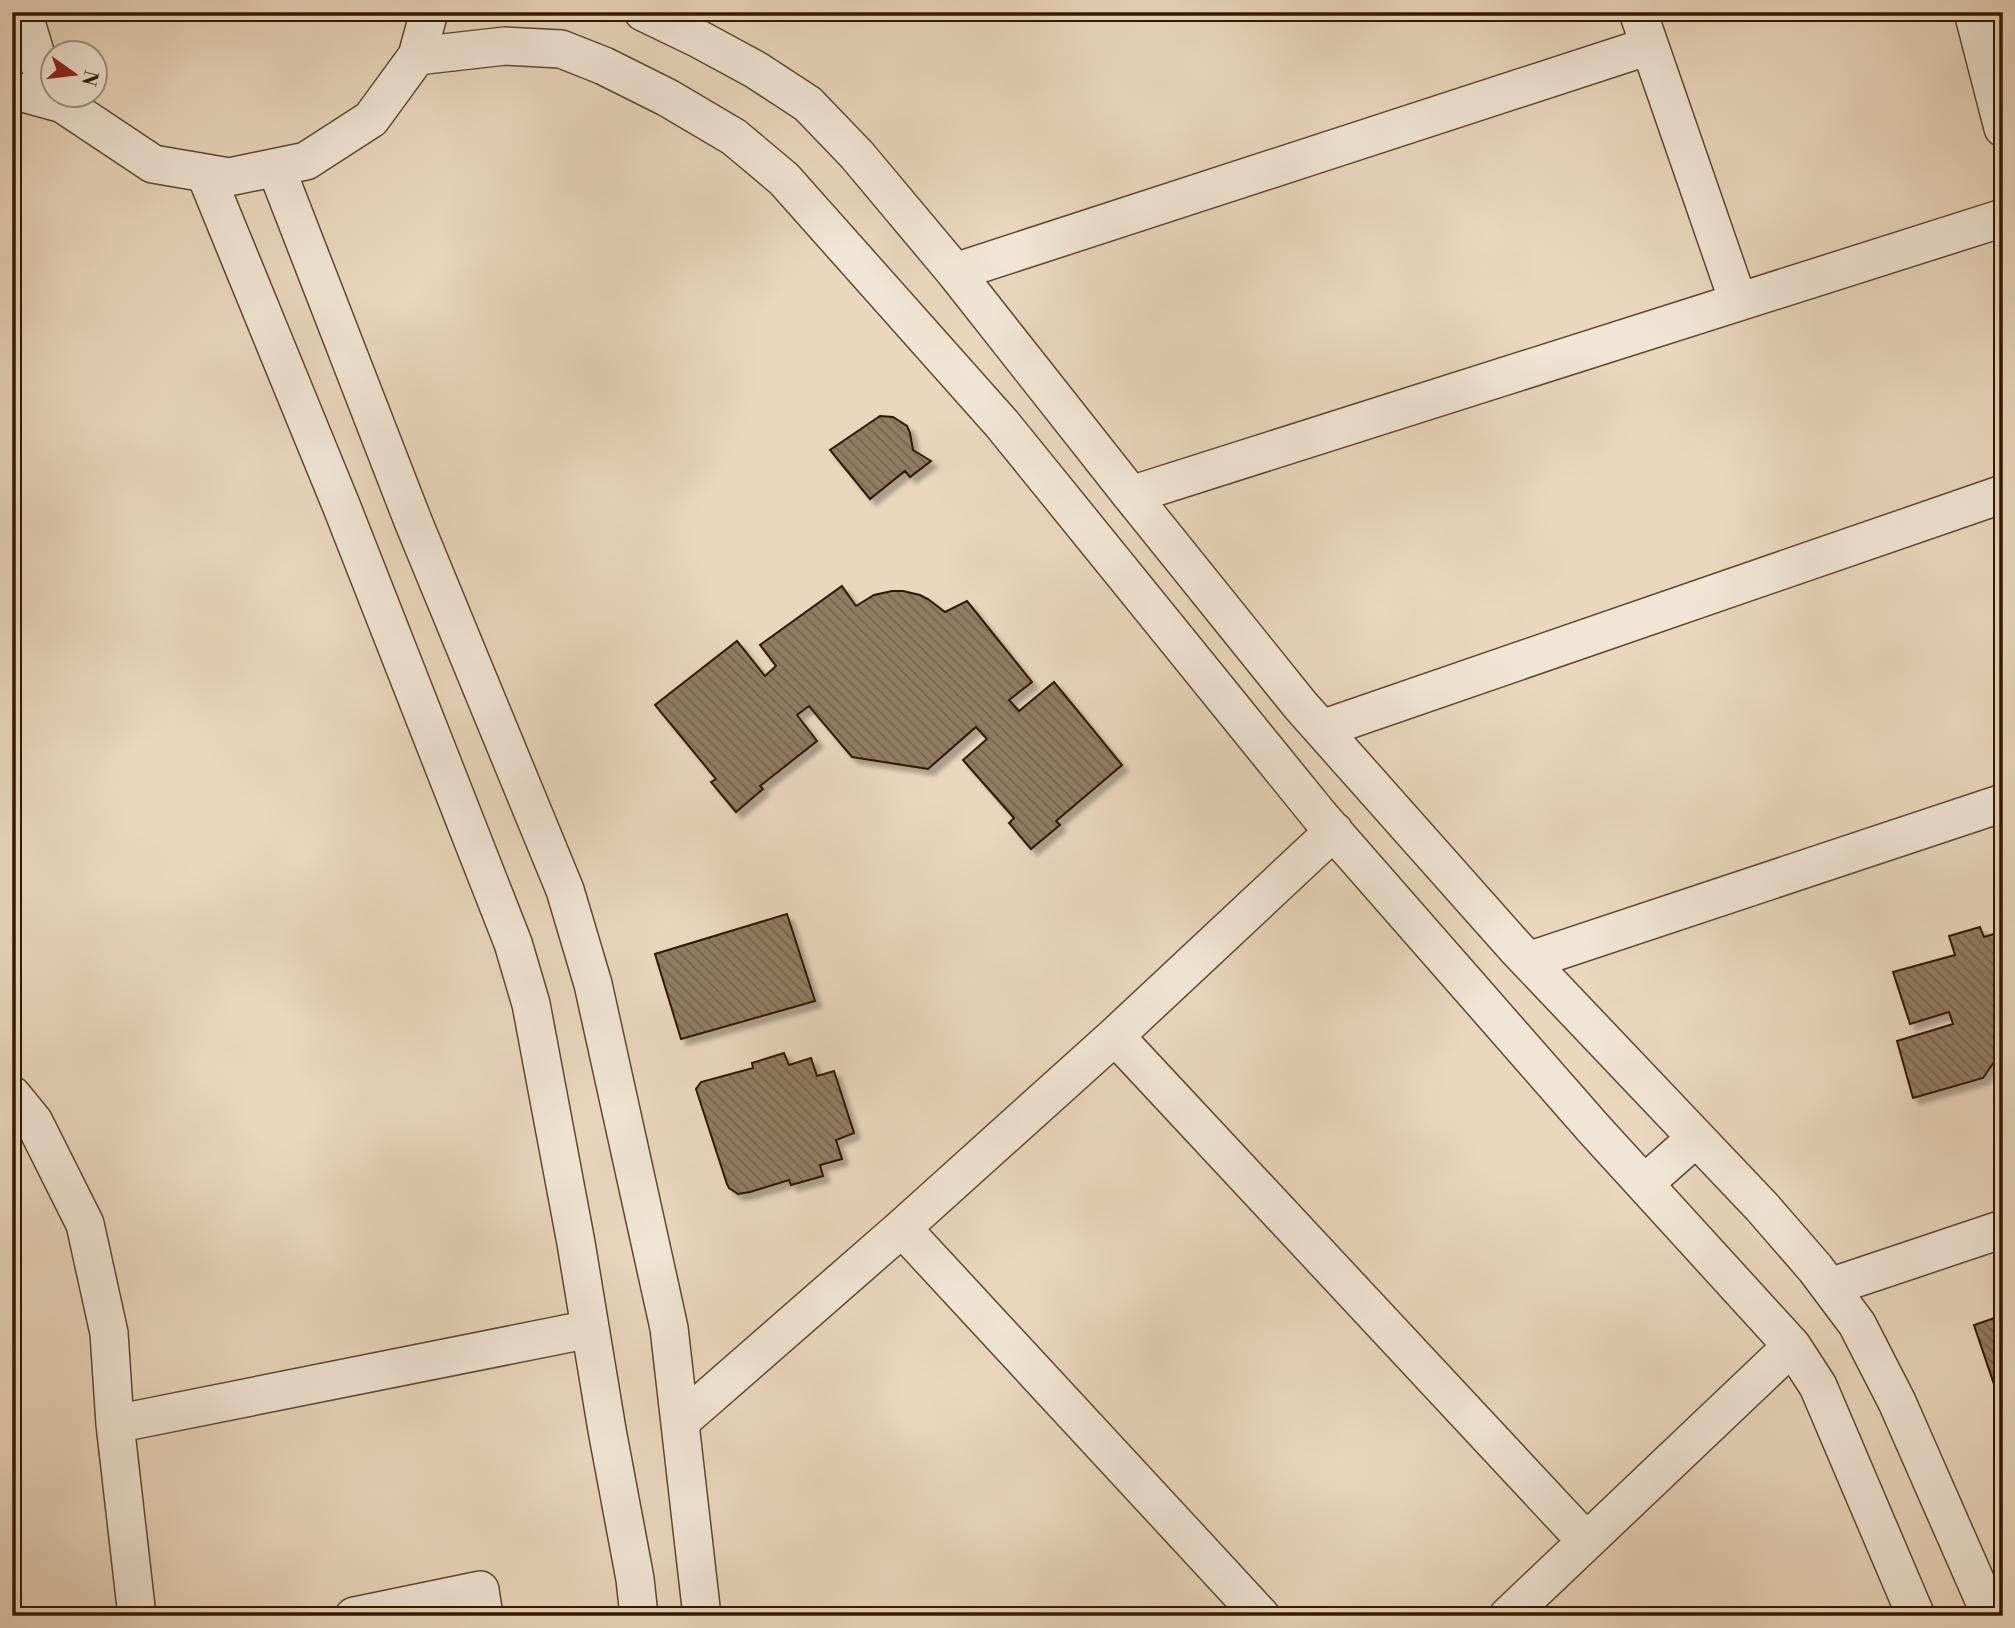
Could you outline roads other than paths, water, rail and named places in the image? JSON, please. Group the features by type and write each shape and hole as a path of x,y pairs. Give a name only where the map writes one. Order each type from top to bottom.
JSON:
{"street":[{"path":"23,12 38,62"},
{"path":"76,108 153,164 229,177 306,162 371,119 417,56 429,12"},
{"path":"643,12 757,70 808,104 857,155 955,272 1131,495 1322,729 1528,961 1762,1207 1815,1268 1857,1324 1897,1402 1991,1616"},
{"path":"1973,12 2003,128"},
{"path":"955,272 1643,29 1738,301"},
{"path":"417,56 505,46 561,49 604,66 668,98 734,137 784,179 1002,424 1334,831 1594,1129 1792,1346 1818,1386 1916,1616"},
{"path":"12,90 38,93"},
{"path":"276,167 413,521 565,890 593,984 669,1328 702,1616"},
{"path":"205,173 341,505 513,943 531,1004 576,1243 635,1579 639,1616"},
{"path":"1131,495 2003,218"},
{"path":"1322,729 2003,494"},
{"path":"1528,961 2003,803"},
{"path":"680,1422 1115,1036 1334,831"},
{"path":"1115,1036 1586,1541"},
{"path":"12,1095 34,1122 85,1224 109,1333 115,1423 137,1616"},
{"path":"1644,1184 1696,1139"},
{"path":"902,1227 1261,1616"},
{"path":"1830,1287 2003,1229"},
{"path":"115,1423 590,1329"},
{"path":"1508,1616 1792,1346"},
{"path":"354,1616 480,1590 484,1616"}]}
